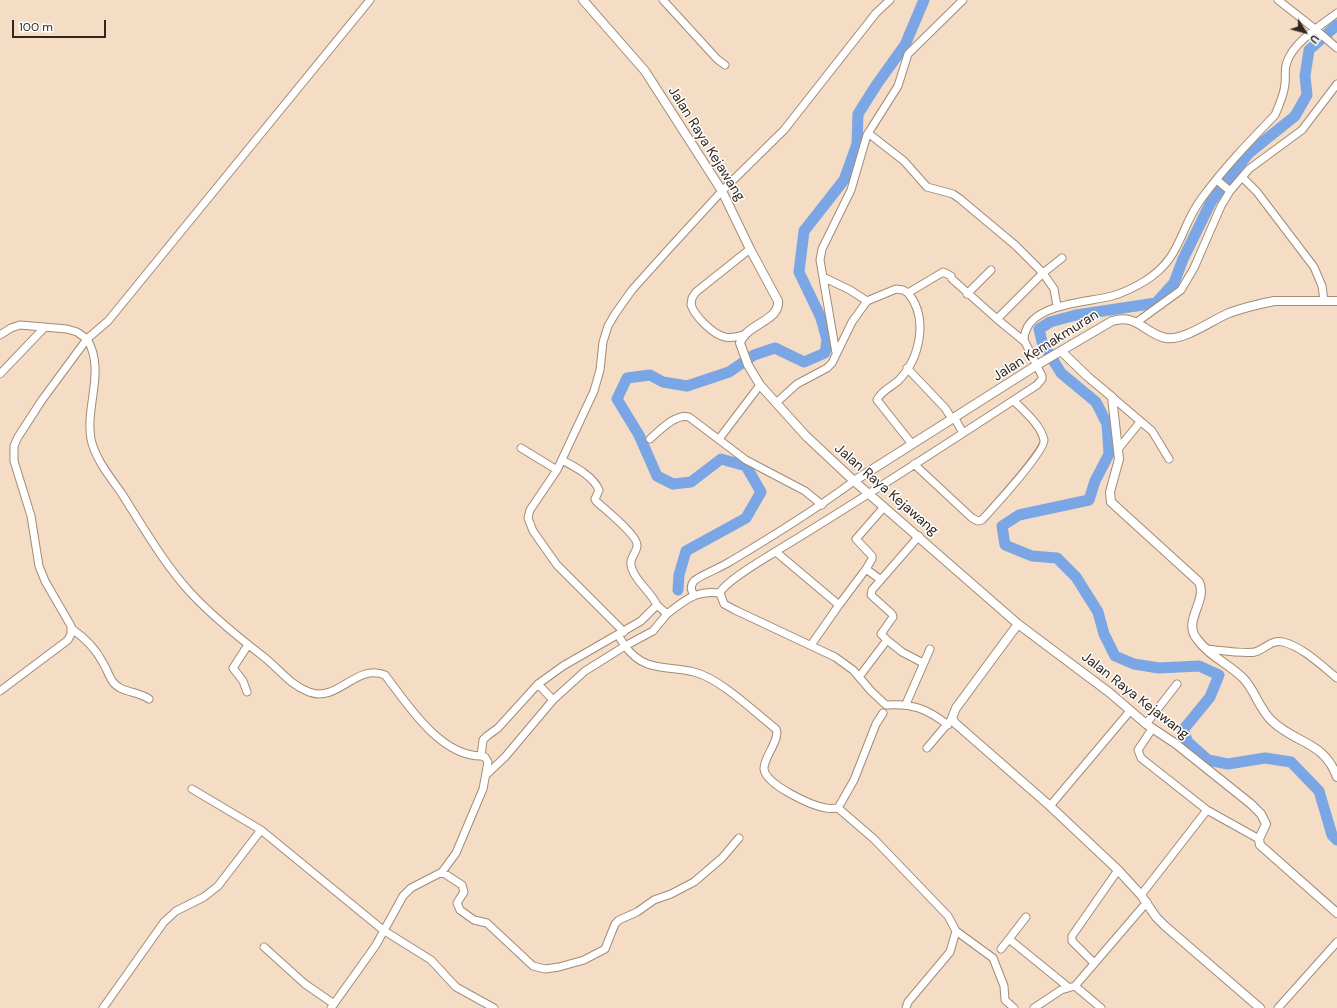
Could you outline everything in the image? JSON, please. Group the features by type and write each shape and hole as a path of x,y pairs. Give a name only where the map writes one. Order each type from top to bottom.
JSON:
{"street":[{"path":"149,699 142,694 127,691 113,683 103,661 89,644 72,629 45,581 39,566 32,516 14,461 14,446 18,437 42,400 86,339 108,321 370,0"},
{"name":"Jalan Raya Kejawang","path":"583,0 645,71 722,190 750,249 778,301 779,306 773,315 744,335 740,343 748,365 760,385 806,436 868,493 1018,624 1110,693 1149,727 1176,744 1257,808 1266,824 1259,839"},
{"path":"663,0 717,59 725,65"},
{"path":"890,0 876,14 784,130 722,190 632,290 615,314 608,326 603,342 600,370 594,391 562,460 530,510 528,518 530,525 557,565 623,639 636,659 654,667 692,671 714,680 777,730 764,770 769,778 793,795 811,804 826,808 838,808 874,839 948,916 956,931 993,958 1004,986 1006,1000 1014,1008"},
{"path":"836,353 820,260 822,249 851,190 868,132 898,86 908,54 964,0"},
{"path":"1278,0 1322,34 1337,48"},
{"path":"1260,1008 1156,918 1147,902 1118,870 1050,806 956,723 906,704 886,705 843,662 811,645 728,606 721,600 720,592 725,585 1040,382 1042,376 1025,342 1024,335 1034,319 1057,306 1113,296 1139,285 1154,276 1167,262 1178,246 1192,213 1275,116 1279,107 1285,83 1287,62 1293,51 1315,29 1337,13"},
{"path":"1137,322 1176,295 1185,286 1228,189 1249,169 1302,130 1337,84"},
{"path":"868,132 904,161 924,185 952,194 1015,245 1043,273 1054,289 1057,306"},
{"path":"1242,177 1257,192 1314,267 1320,282 1324,301"},
{"path":"1219,181 1228,189"},
{"path":"744,335 725,337 717,333 698,316 691,305 692,298 696,292 750,249"},
{"path":"997,318 1043,273 1062,258"},
{"path":"968,294 990,270"},
{"path":"908,293 943,272 951,276 952,279 968,294 1025,342"},
{"path":"823,277 850,290 867,301"},
{"path":"776,403 797,384 827,368 835,358 836,353 843,343 852,322 867,301 896,289 903,290 908,293 918,311 919,336 916,354 898,380 880,395 877,400 912,444"},
{"name":"Jalan Kemakmuran","path":"855,481 1037,365 1112,321 1118,319 1131,319 1166,338 1172,338 1191,332 1229,313 1264,303 1274,301 1337,301"},
{"path":"0,335 11,328 20,325 67,329 77,332 86,339 95,357 95,377 90,421 91,440 98,455 176,575 190,592 248,645 265,657 297,686 310,692 330,692 360,675 372,672 385,675 426,726 442,742 469,756 481,754 488,762 487,774 483,789 456,853 442,872 411,888 403,896 376,945 333,1006 305,984 264,947"},
{"path":"0,374 44,328"},
{"path":"1058,353 1152,431 1169,459"},
{"path":"907,368 954,418 962,432"},
{"path":"718,439 760,385"},
{"path":"1112,397 1119,448 1119,459 1110,492 1110,502 1199,582 1202,595 1193,617 1193,634 1206,649 1244,680 1266,714 1273,722 1323,753 1333,766 1337,777"},
{"path":"914,464 972,518 978,521 982,520 1035,458 1044,444 1044,439 1035,423 1014,400"},
{"path":"650,439 664,427 685,416 689,417 746,460 805,491 822,505"},
{"path":"1119,448 1140,422"},
{"path":"521,448 555,469"},
{"path":"562,460 586,475 598,487 599,490 595,498 596,501 621,523 636,542 637,547 631,560 632,570 658,605 667,614"},
{"path":"693,595 691,589 692,584 697,579 723,567 822,505 855,481"},
{"path":"811,645 872,560 872,556 856,539 884,507"},
{"path":"919,536 871,593 893,615 881,634 902,652 924,664"},
{"path":"776,552 839,605"},
{"path":"866,569 881,580"},
{"path":"481,754 483,740 563,666 623,639 649,634 667,614 693,595 703,592 720,592"},
{"path":"487,774 505,757 551,697 623,639 658,605"},
{"path":"927,748 950,722 956,708 1018,624"},
{"path":"0,691 68,640 72,629"},
{"path":"859,677 887,640"},
{"path":"1206,649 1254,652 1272,643 1283,642 1298,649 1337,678"},
{"path":"247,692 243,681 233,668 248,645"},
{"path":"906,704 930,649"},
{"path":"1178,684 1149,727 1140,747 1140,756 1207,810 1259,839 1264,849 1337,913"},
{"path":"540,686 551,697"},
{"path":"1050,806 1130,711"},
{"path":"838,808 861,766 876,724 883,713"},
{"path":"192,789 261,830 383,930 431,960 463,993 494,1008"},
{"path":"1141,895 1207,810"},
{"path":"103,1008 164,922 176,911 204,897 218,886 261,830"},
{"path":"442,872 462,885 464,892 457,903 460,910 474,920 487,923 533,966 545,969 578,962 599,954 605,949 618,920 637,912 654,900 671,894 694,882 722,858 739,838"},
{"path":"1094,964 1072,941 1072,936 1118,870"},
{"path":"1034,1008 1053,994 1072,987 1094,964 1147,902"},
{"path":"1001,949 1026,917"},
{"path":"906,1008 908,1002 950,952 956,931"},
{"path":"1009,939 1100,1008"},
{"path":"1278,1008 1337,942"}],"waterway":[{"path":"678,590 679,575 686,551 746,518 761,492 746,466 721,459 691,482 673,484 657,476 639,435 617,399 627,378 650,375 663,382 687,386 729,372 754,355 775,348 804,362 825,353 827,340 821,318 799,272 804,231 844,180 857,144 858,114 905,45 924,0"},
{"path":"1337,25 1309,50 1305,76 1307,95 1295,116 1249,153 1211,202 1183,259 1174,283 1156,303 1076,315 1050,322 1039,329 1042,342 1061,373 1096,402 1107,424 1109,454 1095,481 1089,500 1019,515 1002,526 1005,545 1032,556 1057,558 1076,577 1098,612 1104,634 1115,656 1134,664 1159,668 1199,666 1219,675 1210,697 1183,730 1188,742 1208,760 1228,764 1265,758 1291,762 1319,791 1332,835 1337,840"}]}
